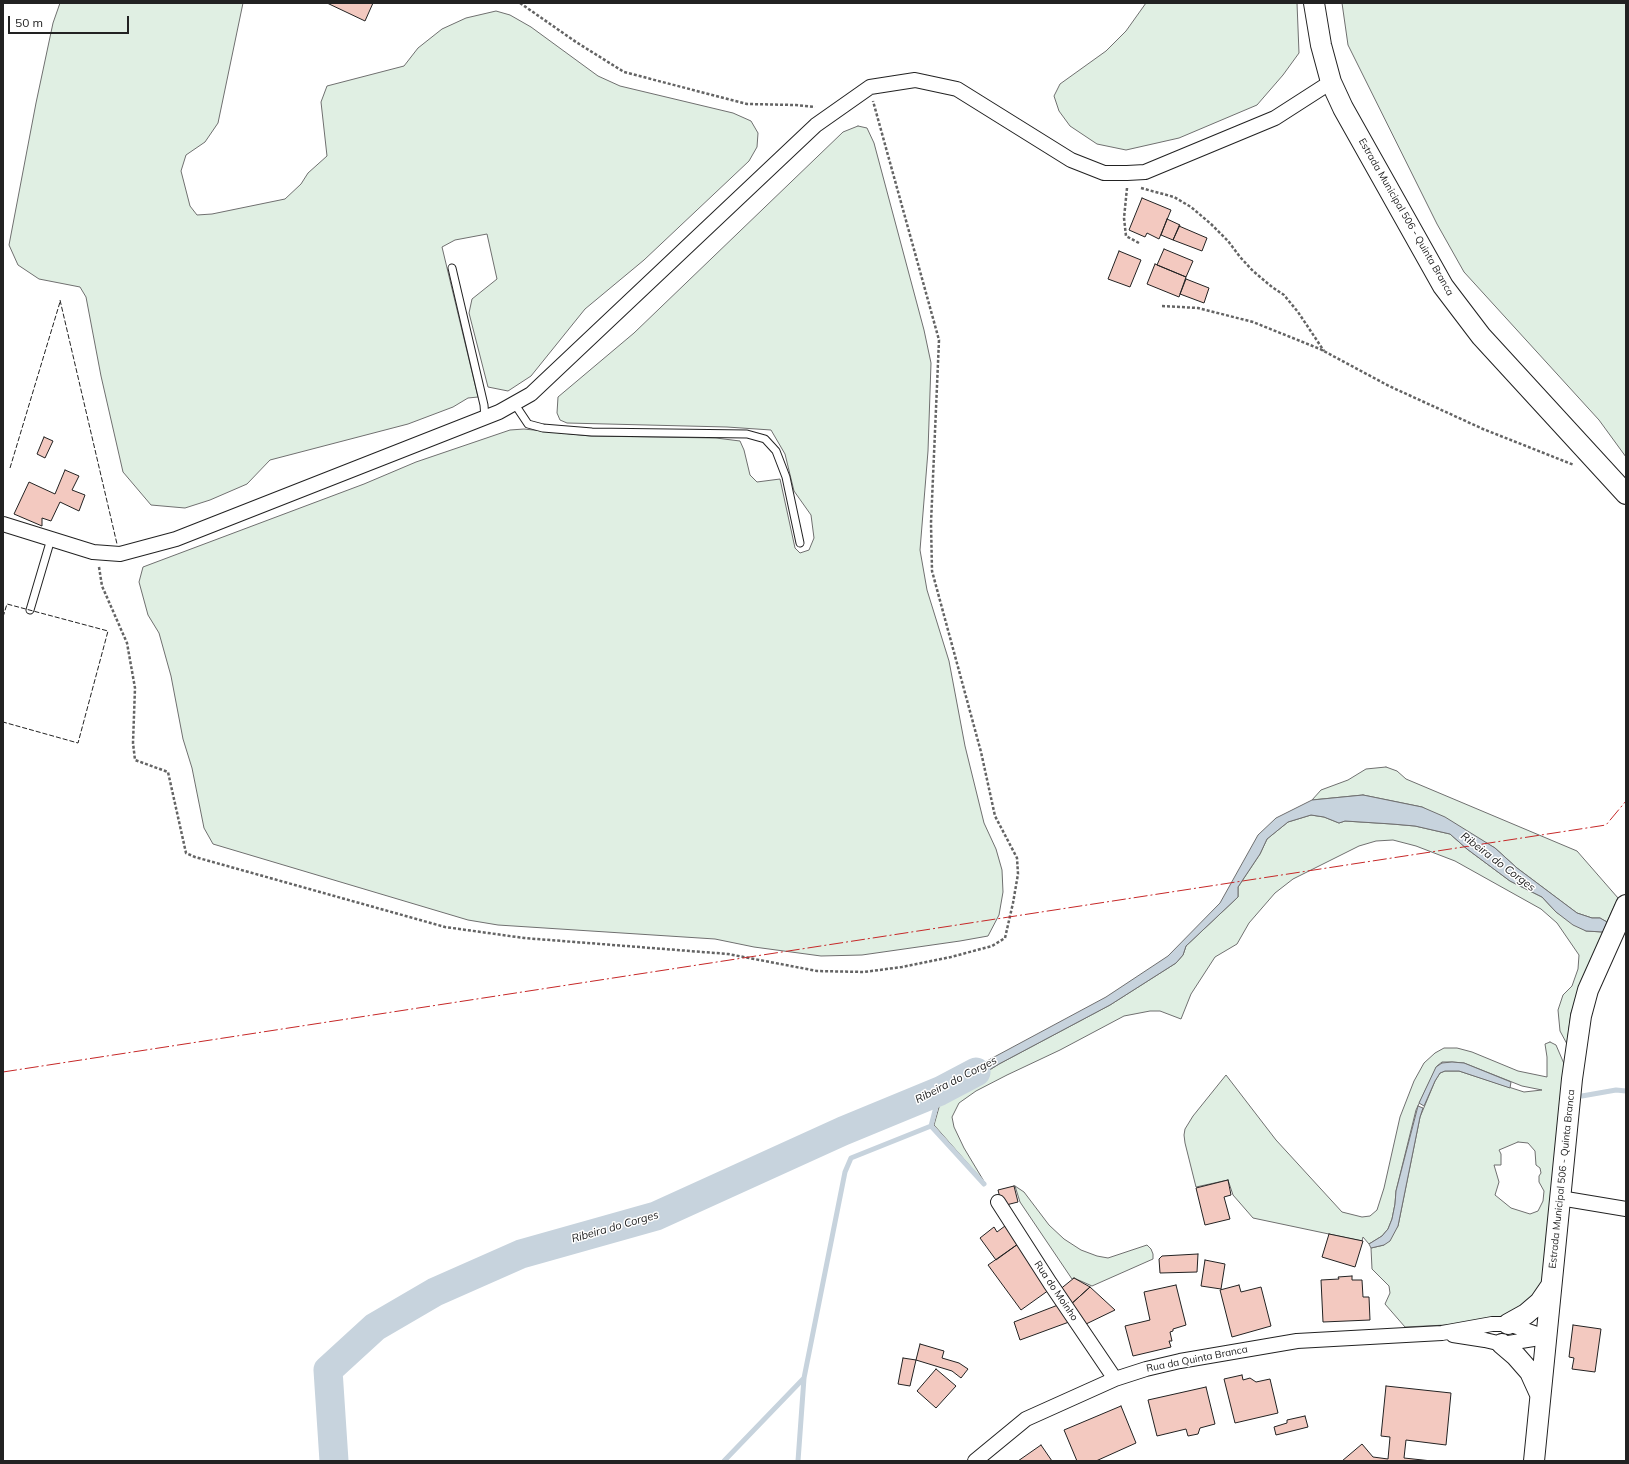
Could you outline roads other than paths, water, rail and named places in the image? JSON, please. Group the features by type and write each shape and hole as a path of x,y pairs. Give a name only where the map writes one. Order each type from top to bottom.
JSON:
{"main road":[{"name":"Estrada Municipal 506 - Quinta Branca","path":"1314,3 1321,45 1331,82 1343,108 1443,286 1481,336 1626,494"},
{"name":"Estrada Municipal 506 - Quinta Branca","path":"1534,1461 1572,1079 1581,1016 1588,990 1626,905"},
{"path":"1508,1324 1526,1314 1540,1302 1551,1286"},
{"path":"1502,1344 1530,1372 1540,1394"}],"street":[{"path":"3,524 96,552 120,554 176,539 499,412 531,394 816,125 870,87 915,80 957,89 1071,160 1104,173 1127,173 1145,172 1275,118 1331,82"},
{"path":"1560,1198 1626,1209"},
{"name":"Rua do Moinho","path":"998,1202 1050,1283 1115,1379"},
{"name":"Rua da Quinta Branca","path":"975,1461 1026,1419 1115,1379 1146,1369 1180,1361 1297,1340 1442,1333 1492,1324 1508,1324 1546,1337"},
{"name":"Rua da Quinta Branca","path":"1442,1333 1502,1344 1546,1337"}],"lane":[{"path":"452,268 484,405 485,418"},
{"path":"514,403 528,424 543,428 592,432 747,434 764,439 776,451 786,477 800,543"},
{"path":"30,610 51,539"}],"water":[{"path":"1363,795 1422,807 1445,817 1495,848 1517,868 1577,913 1592,918 1600,918 1607,922 1603,932 1586,931 1573,925 1556,912 1542,897 1510,881 1467,849 1450,834 1415,826 1345,821 1339,823 1324,817 1311,815 1288,822 1267,839 1260,854 1238,887 1238,897 1186,946 1183,955 1176,963 1110,1005 999,1064 941,1100 942,1085 1106,997 1168,956 1220,903 1258,835 1276,818 1312,800"},
{"path":"1442,1063 1464,1063 1511,1082 1510,1088 1459,1071 1445,1071 1440,1073 1435,1081 1424,1106 1419,1103 1436,1067"},
{"path":"1418,1106 1423,1108 1398,1226 1390,1241 1384,1245 1371,1248 1369,1244 1382,1236 1388,1229 1392,1219 1396,1191"}],"waterway":[{"name":"Ribeira do Corges","path":"334,1461 328,1370 375,1327 435,1292 521,1254 656,1216 843,1131 940,1091 976,1072"},
{"path":"1582,1096 1616,1090 1626,1091"},
{"path":"931,1126 940,1091"},
{"path":"931,1126 984,1184"},
{"path":"798,1461 804,1378 845,1172 851,1158 931,1126"},
{"path":"724,1461 804,1378"}]}
